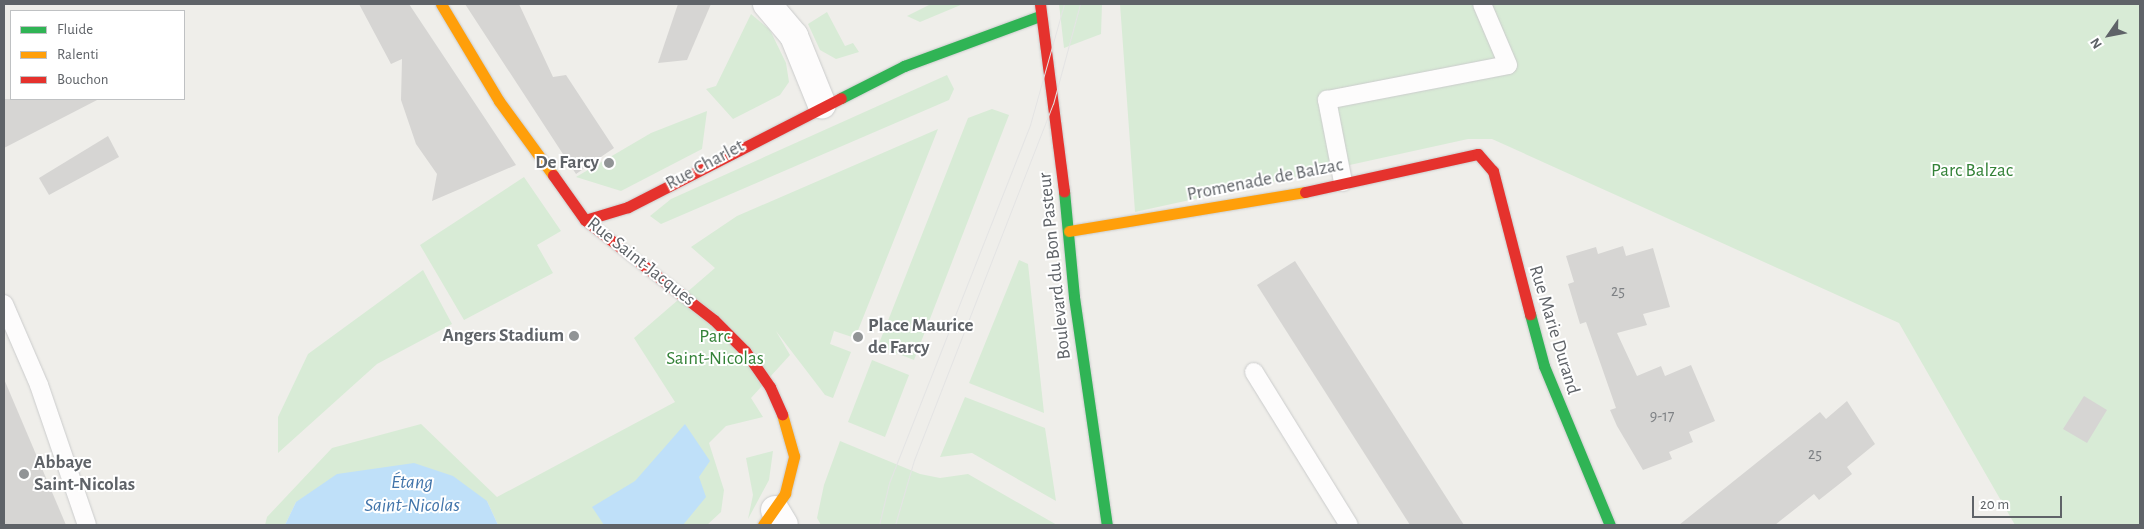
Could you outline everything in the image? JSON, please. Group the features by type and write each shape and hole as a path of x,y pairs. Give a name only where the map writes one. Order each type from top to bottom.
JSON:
{"street":[{"name":"Rue Saint-Jacques","path":"441,4 499,101 585,220 714,320 762,374 786,420 794,456 792,475 774,520"},
{"path":"767,4 794,36 822,105"},
{"name":"Rue Charlet","path":"585,220 628,207 822,105 958,43 1040,10"},
{"name":"Boulevard du Bon Pasteur","path":"1040,10 1069,232 1074,297 1107,525"},
{"name":"Rue Marie Durand","path":"1467,156 1478,154 1493,171 1544,366 1610,525"},
{"name":"Promenade de Balzac","path":"1069,232 1123,226 1467,156"}],"lane":[{"path":"1343,182 1327,100 1508,65 1482,4"},
{"path":"4,304 39,385 87,525"},
{"path":"1254,372 1349,525"}],"green space":[{"path":"931,4 963,4 920,22 907,16"},
{"path":"1059,4 1102,4 1101,34 1064,48"},
{"name":"Parc Balzac","path":"1120,4 2140,4 2140,525 2015,525 1899,323 1492,139 1468,139 1135,212"},
{"path":"827,12 845,46 853,43 859,52 836,59 820,50 808,24"},
{"path":"751,14 770,30 786,63 789,82 780,95 733,119 706,89 716,86"},
{"path":"947,75 954,89 949,100 661,224 650,216 671,199"},
{"path":"992,109 1009,115 914,360 878,346 968,118"},
{"path":"707,111 702,149 621,191 576,177 651,133"},
{"name":"Parc Saint-Nicolas","path":"938,129 855,338 834,331 830,344 851,352 833,398 825,395 776,331 790,355 751,398 763,417 726,426 709,443 724,490 721,512 707,525 498,525 487,501 296,502 285,525 265,525 267,517 332,448 421,424 497,497 675,402 634,338 715,268 691,247 737,216"},
{"path":"524,177 561,231 537,245 553,273 464,320 420,245"},
{"path":"1019,260 1028,264 1044,413 969,383"},
{"path":"423,270 452,324 377,364 278,453 278,417 308,354"},
{"path":"872,360 909,375 885,437 848,422"},
{"path":"965,397 1045,428 1056,501 972,453 940,457"},
{"path":"840,441 920,474 940,478 968,474 1057,525 821,525 817,518 824,485"},
{"path":"773,451 769,480 748,519 753,495 746,458"}],"water":[{"path":"685,424 710,461 699,477 706,497 683,525 604,525 592,507 635,481"},
{"name":"Étang Saint-Nicolas","path":"414,463 453,476 487,501 498,525 285,525 296,502 337,474"}],"building":[{"path":"359,4 409,4 516,165 432,201 437,174 416,144 401,100 402,59 391,64"},
{"path":"465,4 519,4 553,77 566,75 614,148 576,174"},
{"path":"678,4 711,4 687,60 658,63"},
{"path":"4,99 97,100 4,148"},
{"path":"108,136 119,157 49,195 39,178"},
{"path":"1623,246 1626,256 1653,248 1670,307 1643,314 1647,325 1617,333 1637,376 1661,366 1665,376 1691,365 1715,421 1689,432 1693,442 1669,452 1672,459 1643,470 1617,426 1610,410 1616,408 1586,322 1580,324 1568,284 1574,282 1566,256 1596,247 1598,254"},
{"path":"1295,261 1464,525 1410,525 1257,285"},
{"name":"Abbaye Saint-Nicolas","path":"4,379 66,525 4,525"},
{"path":"2084,396 2107,410 2087,443 2063,429"},
{"path":"1847,401 1875,444 1847,467 1852,474 1819,500 1814,494 1775,525 1679,525 1820,412 1826,419"}],"tram line":[{"path":"879,525 889,483 1030,125 1064,4"},
{"path":"895,525 914,460 1053,104 1080,4"}],"traffic: fast":[{"path":"841,98 904,66 1040,16"},
{"path":"1064,191 1074,297 1107,525"},
{"path":"1530,314 1544,366 1610,525"}],"traffic: slow":[{"path":"441,4 499,101 553,175"},
{"path":"1069,231 1305,192"},
{"path":"763,525 785,493 794,456 782,414"}],"traffic: jam":[{"path":"1040,4 1064,191"},
{"path":"585,220 628,207 841,98"},
{"path":"1305,192 1478,154 1493,171 1530,314"},
{"path":"553,175 585,220 714,320 745,351 770,387 782,414"}],"place":[{"name":"De Farcy","path":"609,163"},
{"name":"Angers Stadium","path":"574,336"},
{"name":"Place Maurice de Farcy","path":"858,337"},
{"name":"Abbaye Saint-Nicolas","path":"24,474"}]}
